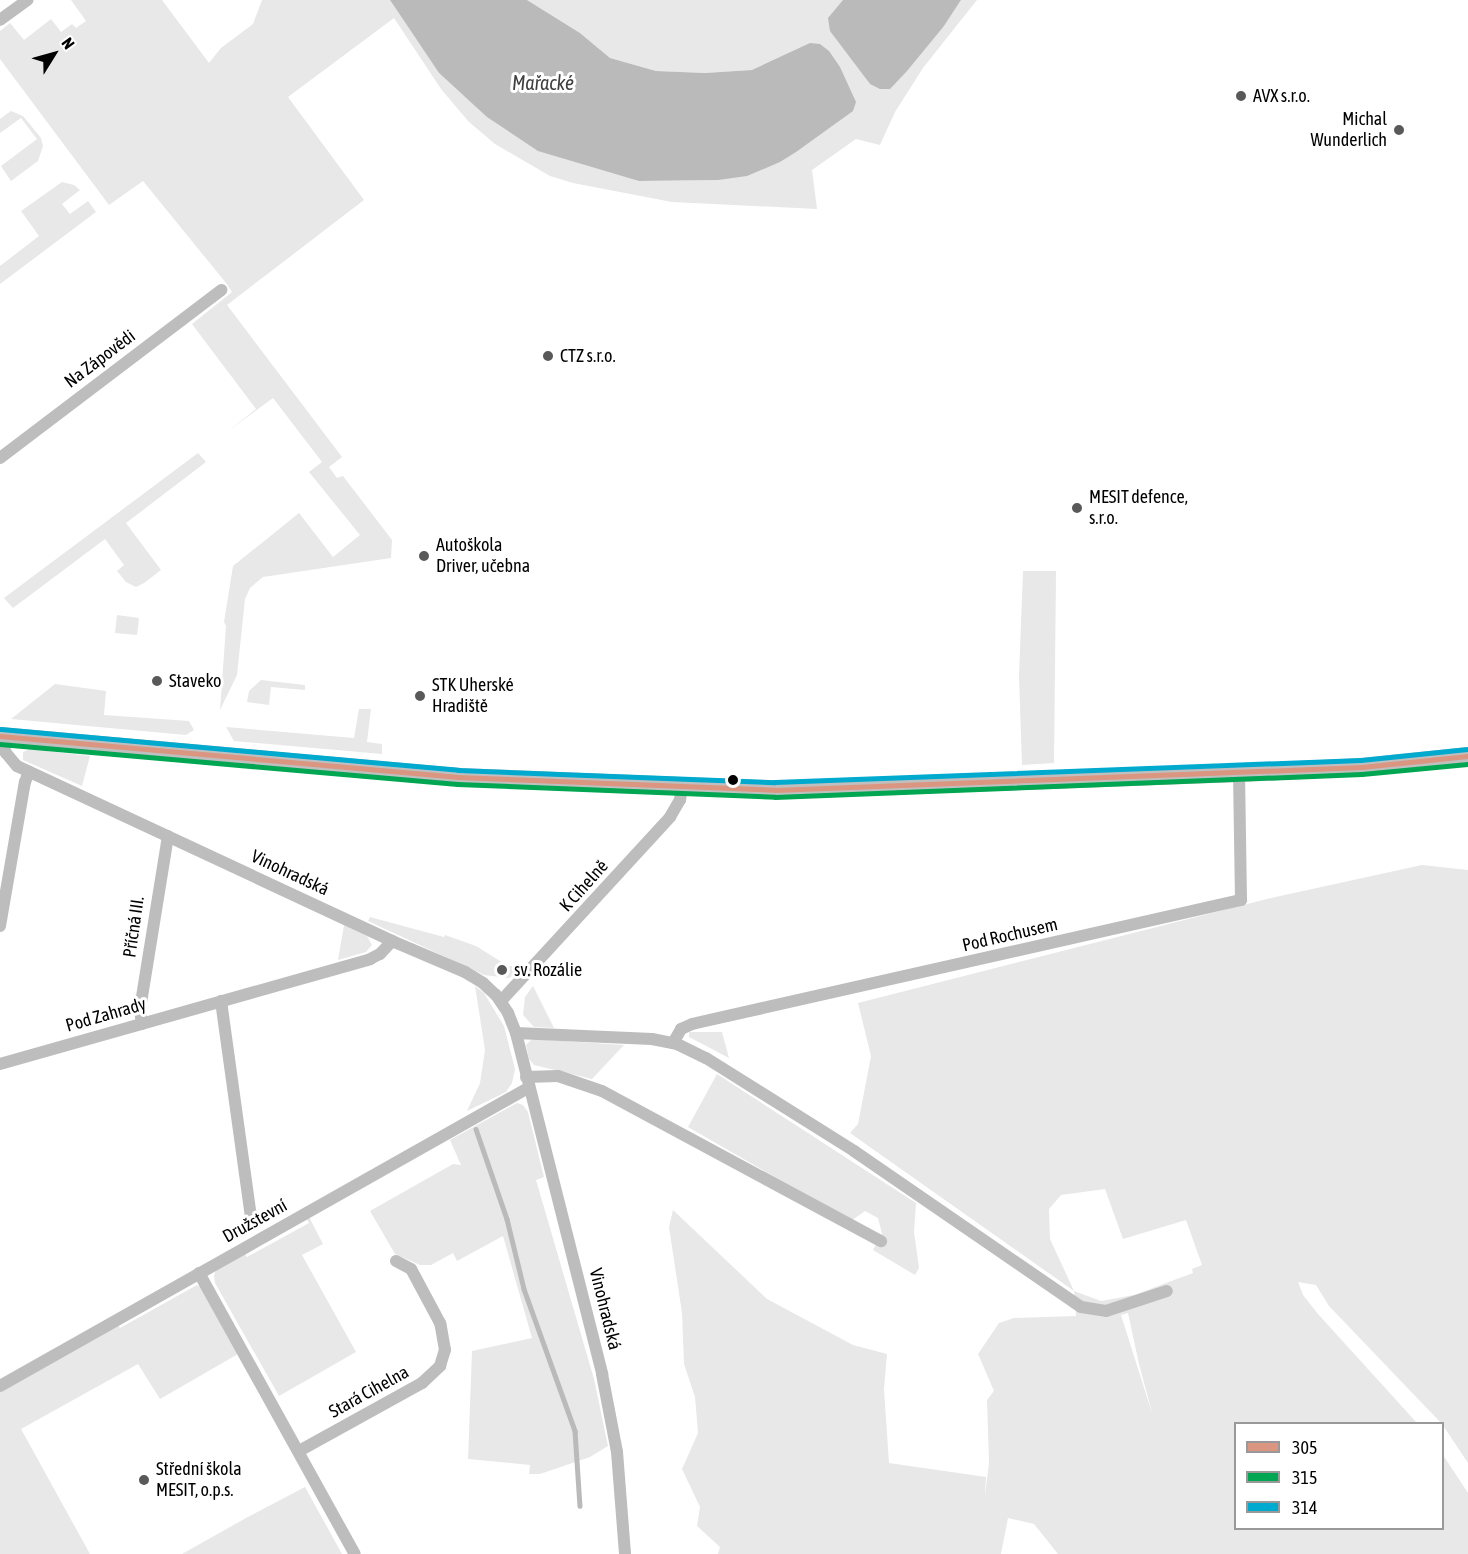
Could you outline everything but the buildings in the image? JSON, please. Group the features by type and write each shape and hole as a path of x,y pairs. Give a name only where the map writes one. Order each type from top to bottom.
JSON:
{"main road":[{"path":"1,737 448,776 682,788 796,790 1362,767 1468,756"}],"street":[{"path":"0,20 28,0"},
{"name":"Na Zápovědi","path":"0,458 221,290"},
{"name":"Vinohradská","path":"1,737 3,748 11,762 27,777 168,836 392,941 465,972 483,983 501,1001 516,1033 527,1083 579,1276 604,1384 617,1452 625,1554"},
{"name":"Pod Rochusem","path":"673,1043 681,1029 692,1023 1241,900 1239,773"},
{"path":"0,926 27,777"},
{"name":"K Cihelně","path":"501,1001 670,818 680,800 682,788"},
{"name":"Příčná III.","path":"142,1024 140,1009 168,836"},
{"name":"Pod Zahrady","path":"0,1064 370,959 392,941"},
{"path":"221,1001 251,1216"},
{"path":"516,1033 652,1039 673,1043 706,1058 854,1151 1081,1307 1106,1311 1167,1291"},
{"path":"527,1083 558,1076 602,1091 880,1240"},
{"name":"Družstevní","path":"0,1386 527,1083"},
{"name":"Stará Cihelna","path":"298,1451 422,1383 440,1366 445,1350 441,1323 411,1269 396,1261"},
{"path":"200,1273 355,1554"}],"shaded area":[{"path":"71,0 162,0 209,63 221,48 253,24 262,0 390,0 439,73 463,95 639,181 718,180 752,70 706,73 656,71 610,58 580,33 527,0 875,0 840,43 870,84 890,88 944,26 961,0 977,0 923,68 895,112 880,145 856,139 812,170 817,209 672,202 573,183 550,176 495,144 469,122 441,89 394,18 288,97 364,200 227,305 342,457 329,467 337,478 343,476 392,540 391,558 263,577 250,588 245,599 237,675 220,710 226,626 224,622 233,566 299,513 333,557 360,535 309,472 322,462 273,398 228,431 256,409 192,324 232,292 226,283 143,181 109,205 0,59 0,31 10,23 24,40 51,19 61,32 72,24 76,28 86,21"},
{"path":"11,111 23,116 41,138 43,146 38,161 11,181 1,166 37,139 21,118 0,133 0,119"},
{"path":"62,182 74,185 80,190 62,204 70,214 88,201 96,212 0,284 0,266 39,236 21,211"},
{"path":"198,453 206,462 126,523 161,570 144,583 136,587 126,582 117,571 124,565 105,539 13,608 4,598"},
{"path":"1023,571 1056,571 1054,763 1022,765 1019,676"},
{"path":"117,615 139,618 137,635 115,633"},
{"path":"261,680 305,685 305,690 271,687 269,705 247,702 249,691"},
{"path":"55,684 106,691 104,715 189,721 194,730 186,735 11,719"},
{"path":"359,709 371,709 367,742 382,744 382,754 234,741 226,727 354,738"},
{"path":"30,749 90,756 82,786 23,760 23,752"},
{"path":"1422,865 1468,870 1468,1463 1444,1427 1444,1422 1440,1422 1329,1306 1316,1285 1298,1282 1303,1295 1318,1314 1416,1422 1234,1422 1234,1530 1444,1530 1444,1457 1468,1493 1468,1554 1058,1554 1034,1524 1008,1518 1001,1554 718,1554 720,1547 697,1526 700,1507 682,1469 698,1433 695,1397 684,1364 682,1313 669,1227 673,1210 767,1299 853,1345 887,1354 884,1389 889,1463 986,1477 985,1496 989,1463 987,1400 994,1391 978,1354 999,1323 1014,1318 1076,1316 1074,1291 850,1133 858,1124 871,1056 858,1003 1271,898","holes":["1105,1189 1123,1239 1186,1220 1202,1265 1192,1269 1193,1273 1134,1295 1101,1301 1074,1291 1050,1239 1049,1209 1061,1195","1128,1313 1153,1416 1121,1315"]},
{"path":"370,917 444,937 445,935 476,946 508,966 518,966 515,969 517,973 509,978 484,975 368,921"},
{"path":"344,925 367,936 372,945 366,952 338,960"},
{"path":"475,986 484,993 504,1026 515,1069 512,1083 506,1092 467,1111 480,1083 485,1050"},
{"path":"533,986 554,1028 534,1027 523,1015 525,997"},
{"path":"689,1032 722,1032 729,1058 689,1037"},
{"path":"532,1039 624,1045 592,1079 534,1065 529,1059 526,1045"},
{"path":"717,1074 916,1203 914,1232 919,1268 915,1275 873,1250 882,1234 878,1218 865,1211 851,1221 688,1127"},
{"path":"517,1103 523,1105 528,1112 544,1177 536,1180 594,1379 608,1446 590,1457 540,1474 529,1474 530,1465 468,1459 472,1351 532,1338 503,1236 457,1261 453,1253 431,1265 420,1265 395,1254 370,1211 453,1164 461,1165 450,1140"},
{"path":"309,1217 323,1244 302,1255 356,1352 279,1396 215,1283 214,1276 216,1268 244,1253 247,1257 309,1223 306,1218"},
{"path":"197,1285 203,1288 238,1354 160,1399 138,1364 21,1429 90,1554 0,1554 0,1390 117,1323 120,1328"},
{"path":"305,1487 342,1554 182,1554 246,1518"}],"water":[{"name":"Mařacké","path":"390,0 527,0 580,33 610,58 656,71 705,73 752,70 810,43 820,44 829,51 840,67 856,102 853,111 796,152 780,162 747,176 718,180 639,181 538,151 487,117 439,73"},
{"path":"843,0 961,0 944,26 907,71 890,89 880,89 870,84 830,31 828,18"}],"waterway":[{"path":"476,1129 507,1219 524,1289 575,1431 580,1506"}],"transit line":[{"name":"314","path":"1,729 458,770 775,782 1361,760 1467,749"},
{"name":"305","path":"0,736 458,777 775,790 1362,767 1468,756"},
{"name":"315","path":"0,744 457,784 775,797 1362,774 1468,764"}],"place":[{"name":"AVX s.r.o.","path":"1241,96"},
{"name":"Michal Wunderlich","path":"1399,130"},
{"name":"CTZ s.r.o.","path":"548,356"},
{"name":"MESIT defence, s.r.o.","path":"1077,508"},
{"name":"Autoškola Driver, učebna","path":"424,556"},
{"name":"Staveko","path":"157,681"},
{"name":"STK Uherské Hradiště","path":"420,696"},
{"name":"sv. Rozálie","path":"502,970"},
{"name":"Střední škola MESIT, o.p.s.","path":"144,1480"}]}
